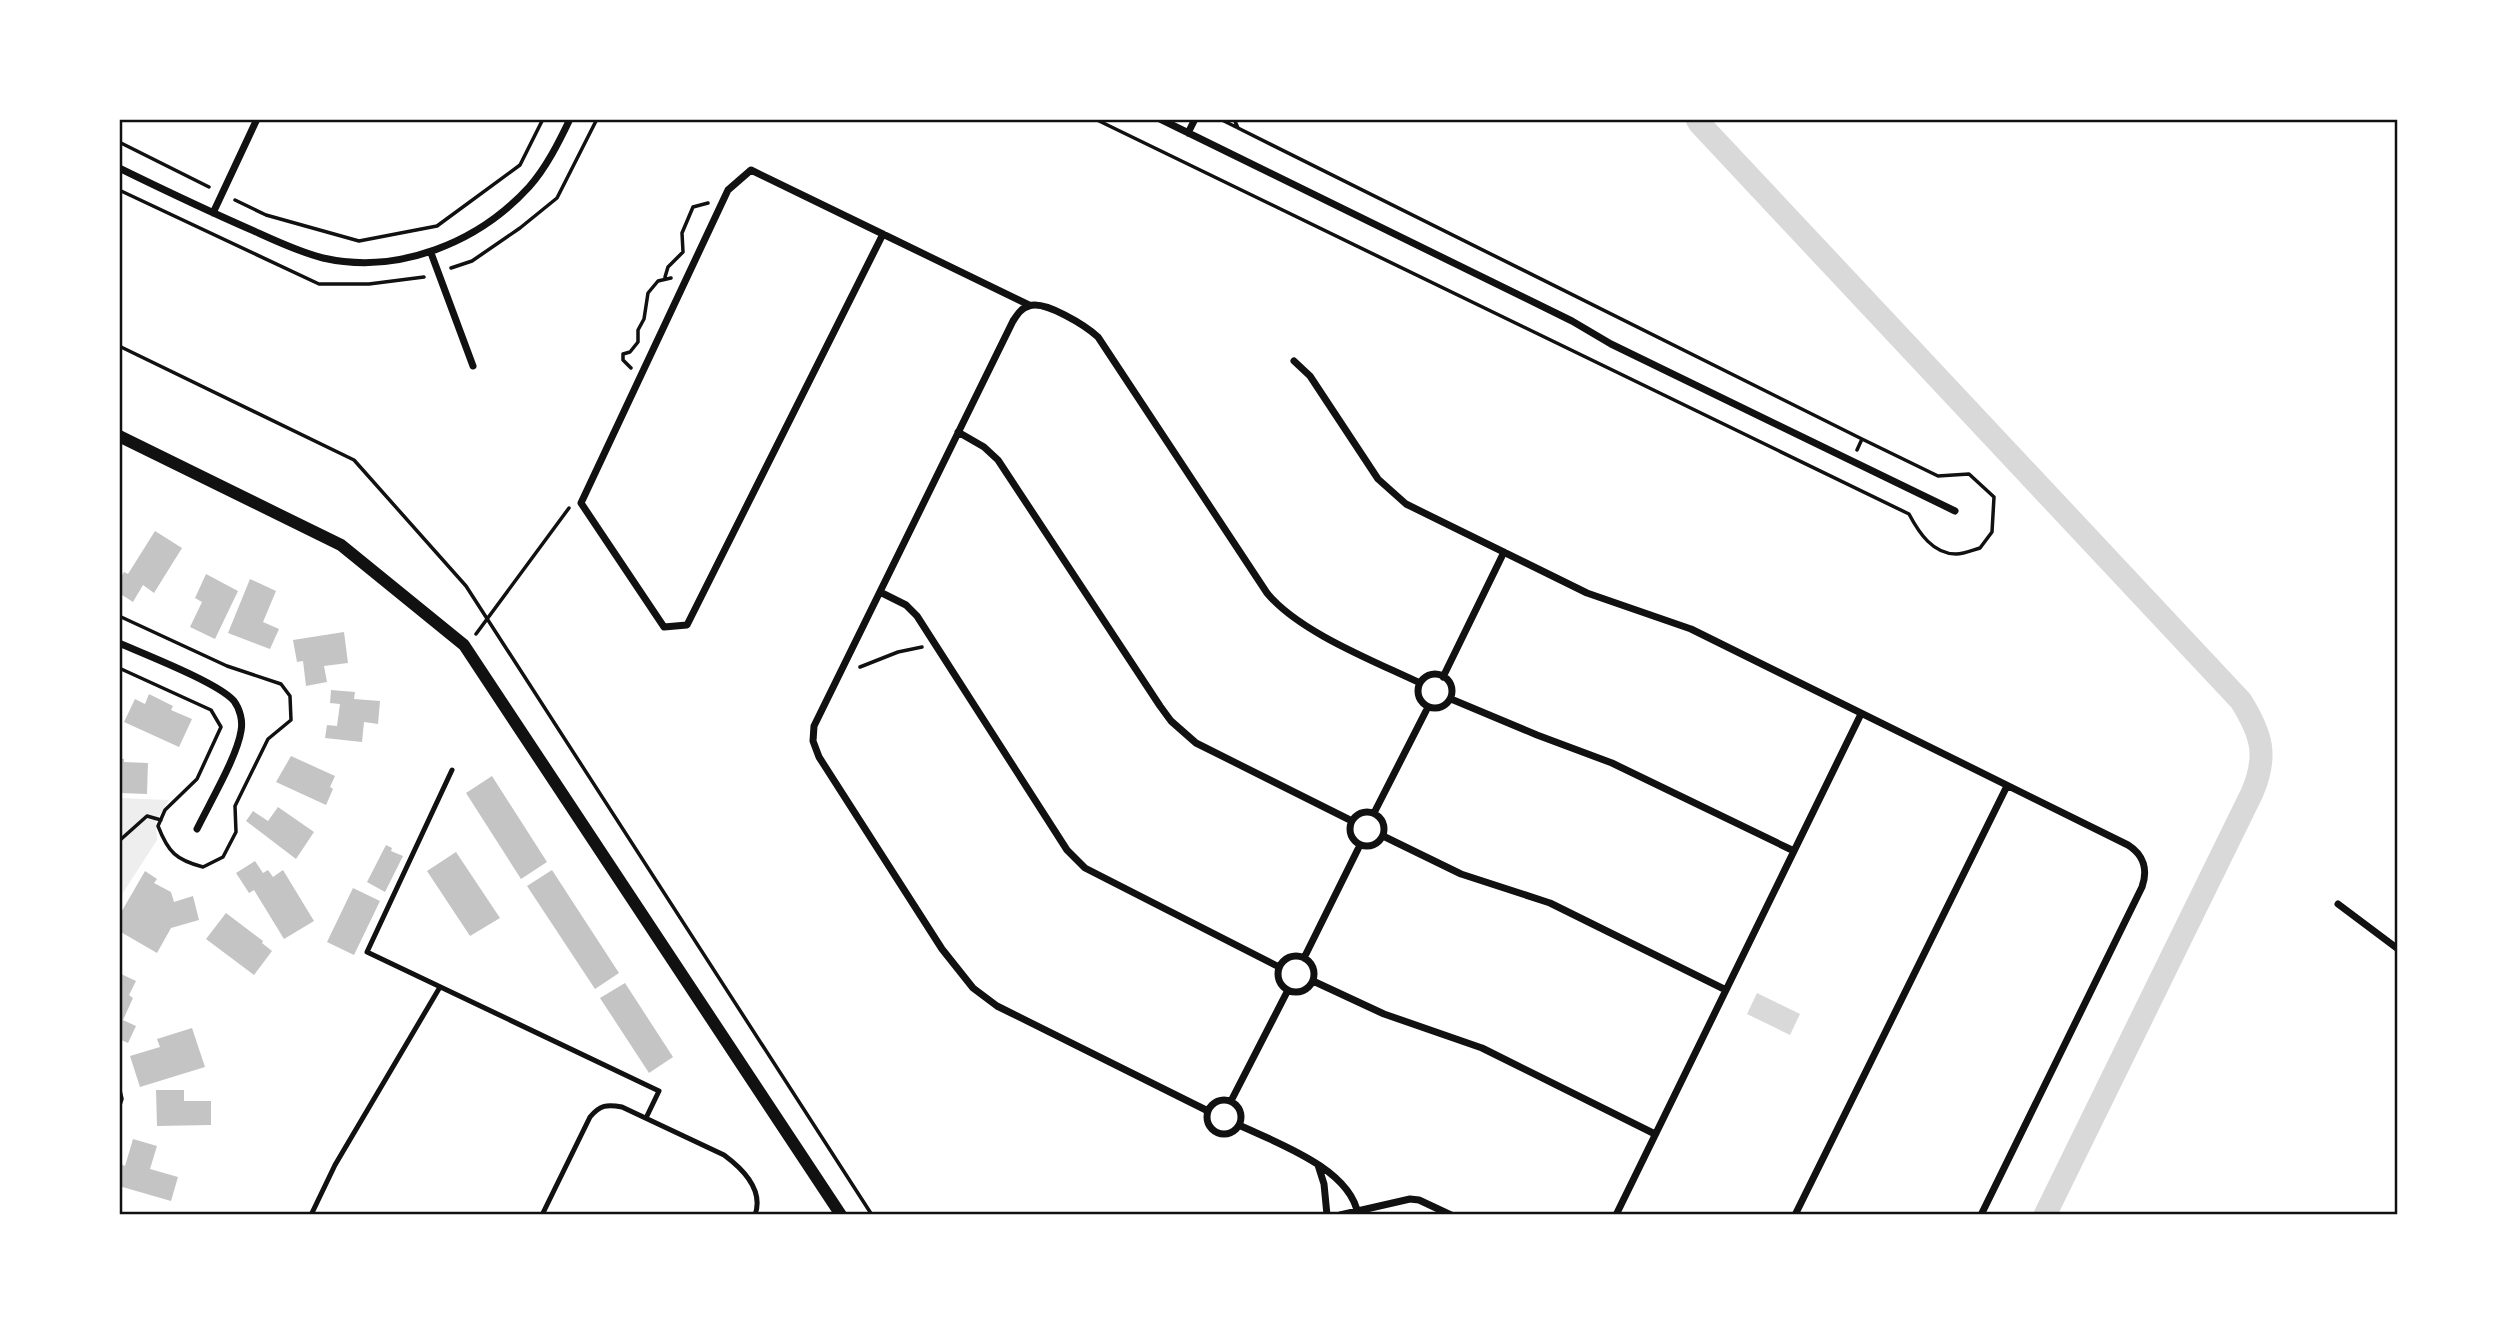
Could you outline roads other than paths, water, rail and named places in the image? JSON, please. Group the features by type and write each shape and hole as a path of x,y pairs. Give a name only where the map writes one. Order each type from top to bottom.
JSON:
{"street":[{"path":"213,214 257,119"},
{"path":"119,168 213,214 291,247 323,258 354,262 378,261 431,253 480,230 504,212 531,185 570,119"},
{"path":"1160,119 1955,511"},
{"path":"1188,133 1195,119"},
{"path":"883,234 687,625 664,627 581,503 728,190 751,170 883,234 1029,305 1039,305 1090,330 1098,337 1278,606 1306,626 1420,683"},
{"path":"431,253 472,366"},
{"path":"1029,305 1021,310 1013,321 958,432 814,726 813,741 819,757 961,975 973,988 997,1006 1208,1111"},
{"path":"1294,360 1310,376 1378,479 1406,504 1598,598 1691,629 2133,849 2143,861 2145,876 2142,887 1981,1215"},
{"path":"958,432 985,447 998,460 1160,705 1182,732 1196,743 1352,821"},
{"path":"119,436 341,545 464,645 841,1215"},
{"path":"1443,677 1504,552"},
{"path":"880,592 906,605 917,616 1068,850 1085,868 1279,967"},
{"path":"119,643 218,689 236,703 242,723 238,743 197,829"},
{"path":"1438,674 1452,689 1451,699 1443,706 1428,707 1419,697 1420,683 1428,676 1438,674"},
{"path":"1451,699 1612,763 1794,851"},
{"path":"1374,813 1428,707"},
{"path":"1616,1215 1861,714"},
{"path":"1795,1215 2007,786"},
{"path":"1364,812 1374,813 1382,820 1383,836 1380,841 1370,846 1360,845 1352,837 1352,821 1364,812"},
{"path":"1383,836 1461,874 1550,903 1727,990"},
{"path":"1304,958 1360,845"},
{"path":"2338,904 2398,949"},
{"path":"1292,957 1304,958 1312,965 1313,981 1302,990 1288,990 1280,982 1279,967 1292,957"},
{"path":"1313,981 1384,1014 1482,1048 1655,1134"},
{"path":"1231,1101 1288,990"},
{"path":"1231,1101 1241,1114 1239,1125 1231,1132 1220,1133 1211,1127 1208,1111 1215,1102 1231,1101"},
{"path":"1239,1125 1303,1155 1345,1186 1357,1205 1358,1214"},
{"path":"1318,1166 1324,1184 1328,1215"},
{"path":"1340,1215 1358,1214 1410,1199 1419,1200 1451,1215"}],"lane":[{"path":"452,771 368,951 659,1091 646,1118"},
{"path":"311,1215 335,1165 440,987"},
{"path":"542,1215 590,1117 598,1107 608,1105 622,1107 724,1155 737,1164 755,1188 759,1204 755,1215"}],"waterway":[{"path":"1697,119 2241,701 2258,735 2260,768 2252,793 2045,1215"}]}
